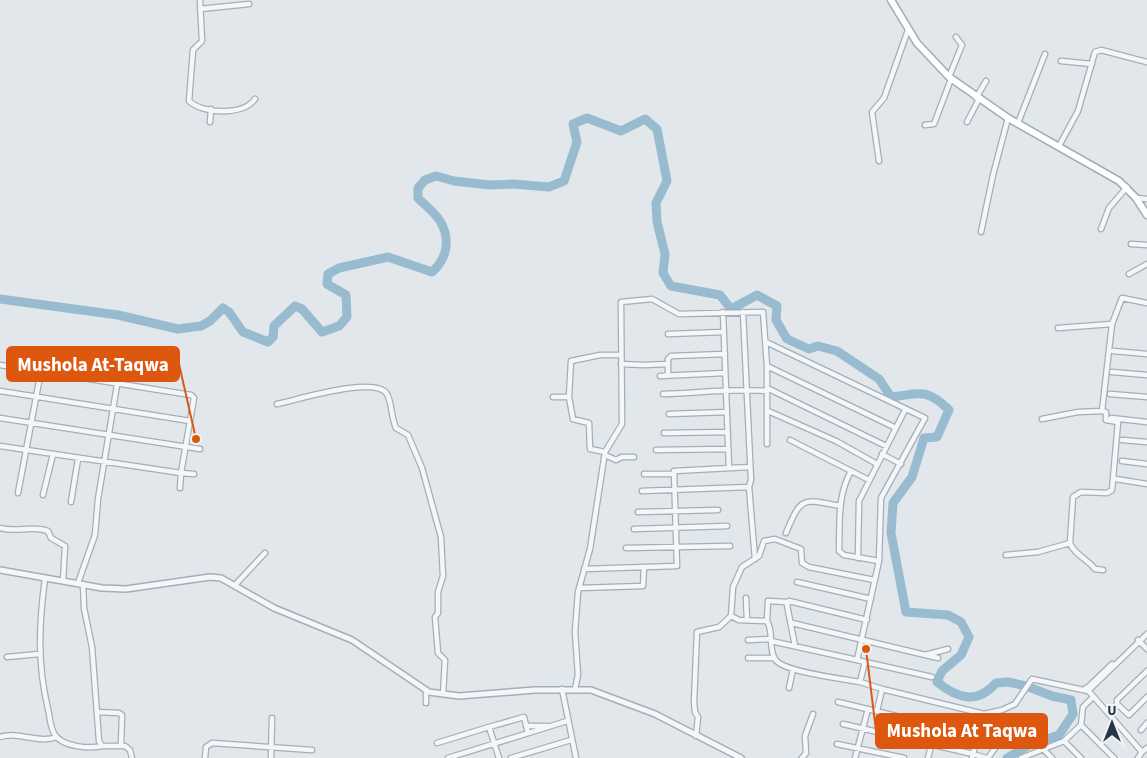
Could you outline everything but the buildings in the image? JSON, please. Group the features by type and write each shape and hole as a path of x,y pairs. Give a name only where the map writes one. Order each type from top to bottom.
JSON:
{"main road":[{"path":"891,0 908,30 926,55 950,78 1008,118 1127,187 1147,215"}],"street":[{"path":"200,0 202,42 193,50 188,98 193,104 237,111 249,106 255,99"},
{"path":"200,8 249,4"},
{"path":"878,161 872,112 884,98 908,30"},
{"path":"925,125 934,124 962,45 956,37"},
{"path":"1059,146 1078,111 1095,52 1099,50 1147,62"},
{"path":"1018,123 1045,54"},
{"path":"1061,61 1092,64"},
{"path":"967,122 986,81"},
{"path":"210,122 211,108"},
{"path":"981,232 1008,118"},
{"path":"1101,229 1109,208 1127,187"},
{"path":"1136,198 1147,199"},
{"path":"1131,244 1147,245"},
{"path":"1129,274 1147,264"},
{"path":"1102,411 1112,324 1122,298 1147,303"},
{"path":"575,689 578,661 575,632 579,588 590,549 605,454 622,424 620,303 622,300 652,299 679,314 761,311 764,313 767,366 767,444"},
{"path":"723,312 729,468"},
{"path":"743,312 750,467 749,487 755,559"},
{"path":"1058,328 1112,324"},
{"path":"668,334 724,332"},
{"path":"766,342 906,410 922,415 924,421 882,498 879,561 857,660"},
{"path":"1113,350 1147,354"},
{"path":"668,375 668,359 671,356 724,354"},
{"path":"621,355 600,355 571,361 569,397 573,419 589,423 590,449 616,460 622,457 634,457"},
{"path":"621,364 643,366 668,364"},
{"path":"0,365 193,396 180,488"},
{"path":"767,366 896,428"},
{"path":"18,493 41,371"},
{"path":"1112,372 1147,374"},
{"path":"660,376 725,373"},
{"path":"102,746 98,737 92,647 80,583 95,535 98,499 117,385"},
{"path":"277,404 358,386 377,387 387,394 396,428 408,435 425,476 440,537 443,576 438,592 438,613 435,617 438,653 445,660 443,694"},
{"path":"663,394 726,392 747,389 767,390 886,446"},
{"path":"0,391 190,421"},
{"path":"1110,394 1147,397"},
{"path":"553,397 569,397"},
{"path":"858,558 859,501 906,410"},
{"path":"1042,419 1078,412 1102,411 1106,412 1106,420 1118,422 1112,490 1107,493 1081,492 1073,497 1070,543 1073,549 1095,569 1103,570"},
{"path":"669,414 727,412"},
{"path":"768,412 836,441 877,464"},
{"path":"0,418 200,449"},
{"path":"1111,418 1147,422"},
{"path":"664,433 727,432"},
{"path":"790,440 869,480"},
{"path":"1122,440 1147,442"},
{"path":"0,453 1,446 194,474"},
{"path":"656,450 728,449"},
{"path":"43,495 53,454"},
{"path":"882,454 901,464"},
{"path":"70,502 78,458"},
{"path":"1122,461 1147,464"},
{"path":"644,474 674,474 678,470 750,467"},
{"path":"851,471 843,490 840,506 839,551 844,555 879,561"},
{"path":"584,569 677,566 674,474"},
{"path":"1116,479 1147,484"},
{"path":"642,491 749,487"},
{"path":"786,533 796,510 802,504 814,501 840,506"},
{"path":"638,512 718,510"},
{"path":"634,529 728,526"},
{"path":"0,528 12,530 28,527 48,531 51,538 65,546 63,581"},
{"path":"696,736 698,717 695,712 694,702 696,635 698,631 712,629 724,624 730,616 733,587 742,567 760,554 764,541 775,539 801,549 802,562 805,565 874,580"},
{"path":"1006,555 1038,552 1070,543"},
{"path":"626,548 730,546"},
{"path":"235,585 265,553"},
{"path":"579,588 643,586 644,567"},
{"path":"0,570 102,588 136,589 216,577 235,585 274,608 352,640 426,690 458,696 562,689 591,690 612,696 655,714 741,758"},
{"path":"44,578 39,627 39,654 45,697 57,737"},
{"path":"797,582 871,599"},
{"path":"746,598 746,620"},
{"path":"867,620 791,601 768,601 767,621 774,658 780,664 793,669 860,682 882,690 984,714 1009,708 1023,694 1027,682 1035,678 1086,690 1142,752"},
{"path":"787,602 795,646"},
{"path":"730,616 746,620 767,621"},
{"path":"792,623 920,656 938,658"},
{"path":"1138,641 1147,630"},
{"path":"1086,690 1147,634"},
{"path":"748,640 771,640 932,677"},
{"path":"1138,641 1147,649"},
{"path":"920,656 948,649"},
{"path":"7,657 39,654"},
{"path":"748,658 774,658"},
{"path":"860,682 865,662"},
{"path":"789,688 793,669"},
{"path":"1147,671 1117,700 1117,704 1129,715 1147,697"},
{"path":"1143,675 1147,679"},
{"path":"562,689 576,758"},
{"path":"426,690 426,703"},
{"path":"877,711 882,690"},
{"path":"1021,758 1064,741 1081,725 1083,707 1093,697"},
{"path":"838,702 1000,741"},
{"path":"855,758 868,709"},
{"path":"97,712 120,713 122,715 121,745"},
{"path":"843,724 987,758 1000,741 998,719 991,713"},
{"path":"802,758 806,753 805,736 813,714"},
{"path":"973,756 984,714"},
{"path":"437,743 524,717 528,733"},
{"path":"271,758 272,718"},
{"path":"448,758 567,721"},
{"path":"1141,730 1147,723"},
{"path":"928,758 936,725"},
{"path":"1081,725 1114,758"},
{"path":"526,726 553,726"},
{"path":"489,727 499,758"},
{"path":"0,737 16,734 43,740 57,737 82,747 121,745 127,747 132,758"},
{"path":"511,758 571,740"},
{"path":"1064,741 1081,758"},
{"path":"206,758 206,747 212,743 312,750"},
{"path":"837,744 904,758"},
{"path":"1138,758 1147,748"},
{"path":"1043,749 1052,758"}],"waterway":[{"path":"0,299 118,315 178,329 201,326 210,321 223,308 229,312 243,332 268,342 273,337 274,326 295,306 302,309 322,332 339,326 347,317 346,295 327,284 328,274 339,268 388,257 432,272 437,267 446,248 446,235 440,221 418,198 418,188 425,180 436,176 454,181 490,185 513,184 549,187 564,181 577,142 573,124 587,118 621,131 645,119 657,129 667,181 656,203 657,222 665,254 663,273 671,286 720,295 731,309 757,295 777,306 776,320 787,339 809,349 818,346 837,351 879,379 891,397 916,394 928,395 949,410 937,437 924,438 912,477 893,503 891,533 906,612 948,615 961,622 969,637 961,655 942,671 937,682 944,688 967,697 982,694 996,683 1008,682 1071,700 1073,714 1059,735 1029,745 1007,758"}],"place":[{"name":"Mushola At-Taqwa","path":"196,439"},
{"name":"Mushola At Taqwa","path":"866,649"}]}
